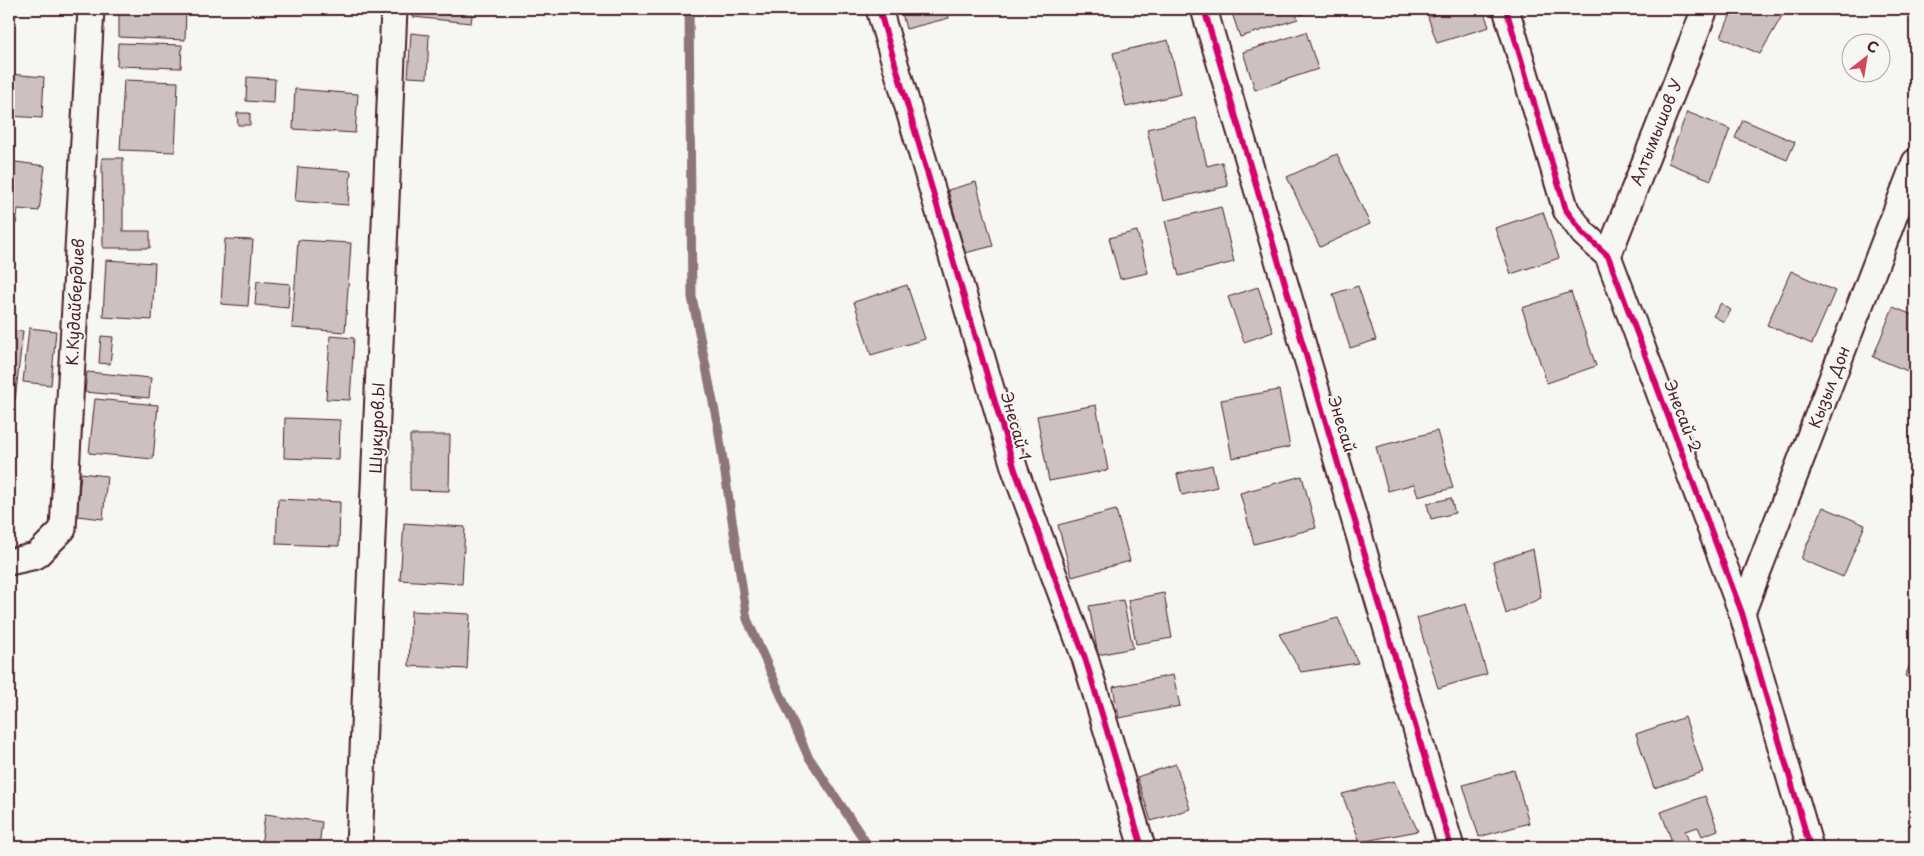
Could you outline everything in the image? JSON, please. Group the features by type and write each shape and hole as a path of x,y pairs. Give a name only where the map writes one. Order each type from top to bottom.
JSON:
{"street":[{"name":"К.Кудайбердиев","path":"9,562 36,556 63,529 91,9"},
{"name":"Шукуров.Ы","path":"359,847 394,9"},
{"name":"Энесай 1","path":"879,9 1015,470 1085,658 1142,847"},
{"name":"Энесай","path":"1204,9 1452,847"},
{"name":"Энесай-2","path":"1506,9 1566,210 1583,233 1608,256 1742,613 1810,847"},
{"name":"Алтымышов У","path":"1608,256 1705,9"},
{"name":"Кызыл Дон","path":"1742,613 1915,162"}],"building":[{"path":"119,9 186,9 185,40 119,37"},
{"path":"414,9 473,9 471,23 413,17"},
{"path":"901,9 947,9 949,18 906,29"},
{"path":"1294,9 1298,19 1240,37 1231,10"},
{"path":"1298,9 1320,9 1300,15"},
{"path":"1456,9 1483,9 1489,27 1437,43 1428,17"},
{"path":"1733,9 1786,9 1760,54 1721,37"},
{"path":"1306,32 1318,69 1255,90 1243,52"},
{"path":"411,33 429,35 427,78 408,77"},
{"path":"1168,40 1181,94 1126,107 1113,53"},
{"path":"118,43 182,45 181,68 117,66"},
{"path":"9,74 44,77 42,118 9,116"},
{"path":"247,77 275,79 274,103 246,101"},
{"path":"124,80 178,82 175,152 120,150"},
{"path":"295,89 358,94 355,133 293,129"},
{"path":"1687,112 1730,129 1711,180 1668,163"},
{"path":"237,113 250,113 250,125 238,125"},
{"path":"1196,118 1207,166 1222,162 1228,186 1163,201 1147,129"},
{"path":"1743,120 1795,142 1787,160 1735,138"},
{"path":"1337,154 1370,224 1320,247 1287,177"},
{"path":"102,158 123,158 123,231 150,231 150,248 103,248"},
{"path":"9,161 45,166 39,211 18,209 16,224 9,223"},
{"path":"298,167 351,171 348,205 295,201"},
{"path":"976,182 993,246 965,253 948,190"},
{"path":"1221,207 1234,262 1179,276 1165,221"},
{"path":"1543,212 1559,258 1511,274 1495,228"},
{"path":"1137,231 1148,273 1120,279 1109,238"},
{"path":"225,239 253,240 248,306 221,304"},
{"path":"298,240 351,243 345,332 292,328"},
{"path":"106,260 155,263 152,320 103,317"},
{"path":"1791,271 1835,291 1812,344 1767,325"},
{"path":"257,281 290,284 288,308 255,305"},
{"path":"907,285 925,339 871,355 854,302"},
{"path":"1358,286 1376,340 1350,348 1333,294"},
{"path":"1258,287 1273,332 1244,342 1228,297"},
{"path":"1571,292 1596,366 1547,383 1522,308"},
{"path":"1721,303 1731,310 1724,322 1713,316"},
{"path":"1893,307 1915,316 1915,374 1873,357"},
{"path":"29,328 56,331 51,385 23,382"},
{"path":"9,330 23,331 15,400 9,399"},
{"path":"101,336 113,337 110,364 99,363"},
{"path":"330,336 354,338 350,400 326,399"},
{"path":"87,372 151,378 149,398 85,392"},
{"path":"1279,390 1290,447 1232,458 1221,400"},
{"path":"95,399 158,405 153,459 89,453"},
{"path":"1096,405 1108,470 1049,481 1037,416"},
{"path":"285,418 340,420 339,460 284,458"},
{"path":"1437,431 1453,488 1418,497 1414,484 1388,491 1376,447"},
{"path":"410,435 450,435 449,491 410,490"},
{"path":"1212,465 1217,487 1182,495 1177,474"},
{"path":"81,473 107,476 103,519 77,516"},
{"path":"1302,476 1316,528 1254,544 1240,493"},
{"path":"1451,498 1455,513 1431,519 1427,504"},
{"path":"278,499 340,502 339,546 276,544"},
{"path":"1823,507 1865,525 1843,577 1801,559"},
{"path":"1116,510 1130,561 1072,577 1058,525"},
{"path":"404,523 465,527 462,584 400,580"},
{"path":"1533,549 1541,598 1506,614 1493,562"},
{"path":"1164,593 1172,638 1136,644 1128,600"},
{"path":"1123,600 1133,648 1098,655 1089,606"},
{"path":"1466,604 1487,674 1438,688 1417,618"},
{"path":"411,611 470,614 467,669 409,666"},
{"path":"1338,618 1358,663 1301,672 1279,634"},
{"path":"1915,654 1915,681 1905,676"},
{"path":"1173,675 1180,706 1119,718 1113,687"},
{"path":"1685,717 1703,772 1654,788 1636,734"},
{"path":"1176,764 1190,809 1151,821 1137,777"},
{"path":"1514,770 1529,823 1479,837 1463,785"},
{"path":"1394,781 1418,831 1360,842 1342,794"},
{"path":"1705,796 1718,830 1702,836 1698,827 1685,831 1691,847 1674,847 1661,812"},
{"path":"265,814 322,822 319,847 261,847"}],"waterway":[{"path":"689,9 692,297 718,427 747,619 808,756 869,847"}],"cycle path":[{"path":"879,9 1015,470 1085,658 1142,847"},
{"path":"1204,9 1451,847"},
{"path":"1506,9 1566,210 1583,233 1608,256 1742,613 1810,847"}]}
